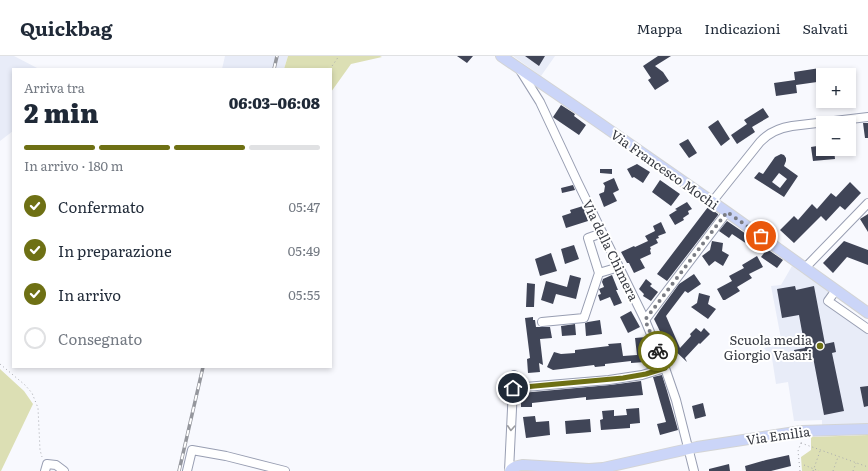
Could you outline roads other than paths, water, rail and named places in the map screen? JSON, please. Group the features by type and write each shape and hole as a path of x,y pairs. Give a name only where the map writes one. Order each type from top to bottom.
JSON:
{"main road":[{"name":"Via Francesco Mochi","path":"501,56 602,124 868,313"},
{"name":"Via Emilia","path":"509,471 516,466 523,465 589,469 603,468 688,448 802,431 868,429"}],"street":[{"name":"Via della Chimera","path":"520,69 540,102 645,320 665,368 676,400 694,471"},
{"path":"540,102 543,93 550,90"},
{"path":"712,202 760,142 773,131 792,126 868,117"},
{"path":"805,268 868,203"},
{"path":"645,320 727,212"},
{"path":"542,322 584,318 600,273 588,238 602,233"},
{"path":"600,273 619,267"},
{"path":"836,290 828,300 868,329"},
{"path":"513,388 616,379 646,374 665,368"},
{"path":"509,471 514,375"},
{"path":"187,471 192,450 226,456 285,471"},
{"path":"46,468 56,465 64,471"}],"railway":[{"path":"274,68 277,56"},
{"path":"179,471 203,368"}],"place":[{"name":"Scuola media Giorgio Vasari","path":"820,346"}]}
